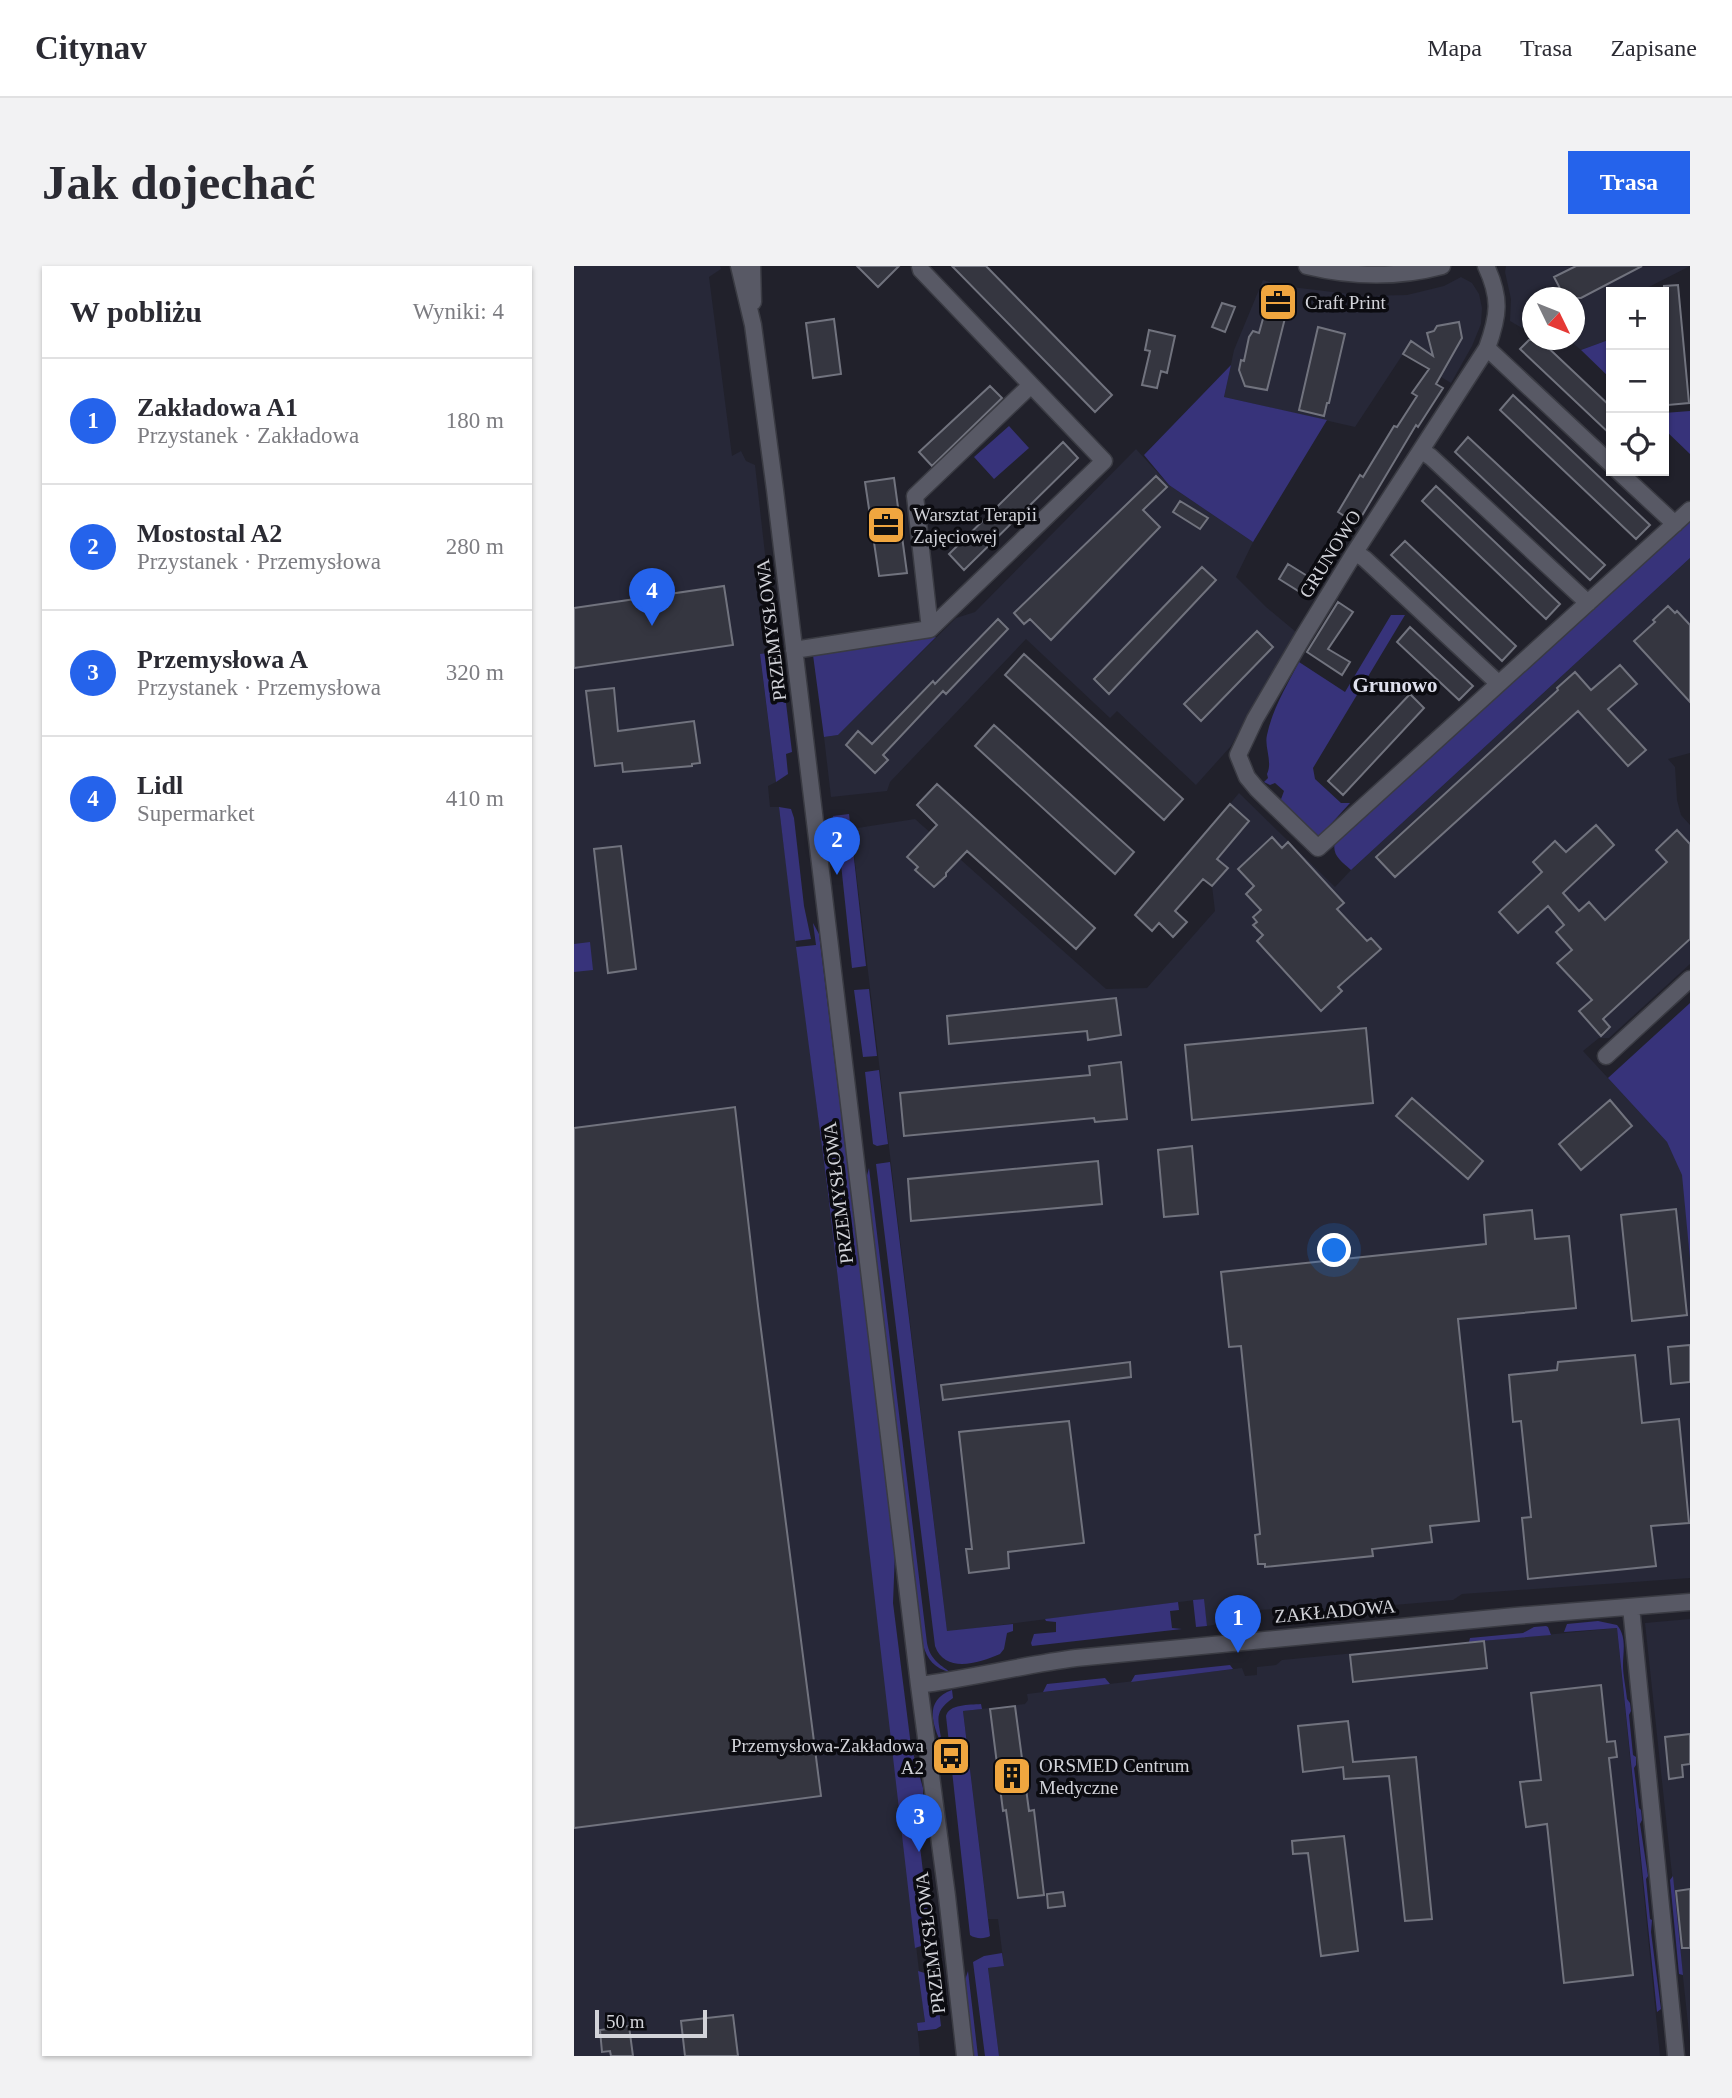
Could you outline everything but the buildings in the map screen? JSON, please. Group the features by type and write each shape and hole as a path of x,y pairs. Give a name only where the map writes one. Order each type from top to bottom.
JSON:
{"street":[{"name":"PRZEMYSŁOWA","path":"739,266 753,325 965,2056"},
{"name":"PRZEMYSŁOWA","path":"752,266 753,325"},
{"path":"794,650 930,629 1104,461 920,270 920,266"},
{"path":"1307,266 1342,272 1391,275 1442,266"},
{"name":"GRUNOWO","path":"1486,266 1494,285 1498,309 1487,348 1355,552 1261,710 1238,755 1247,777 1257,789 1318,848 1498,682"},
{"path":"1487,348 1606,459"},
{"path":"930,629 915,496 1031,385"},
{"path":"1422,451 1434,459 1588,603"},
{"path":"1623,476 1675,524"},
{"path":"1355,552 1498,682 1690,510"},
{"path":"1606,1056 1690,979"},
{"name":"ZAKŁADOWA","path":"919,1685 1076,1658 1515,1615 1690,1602"},
{"path":"1631,1607 1676,2056"}],"shaded area":[{"path":"574,266 720,266 721,269 709,277 732,456 741,451 746,461 755,465 776,652 760,655 776,782 768,786 770,807 779,807 828,1193 925,2022 917,2024 920,2056 574,2056"},
{"path":"1506,266 1690,266 1649,287 1606,287 1606,341 1585,349 1585,287 1522,287 1522,328 1510,321 1511,299"},
{"path":"1461,277 1472,283 1479,294 1481,324 1451,383 1403,354 1355,427 1224,397 1234,350 1263,280 1283,286 1366,296 1407,295 1444,286"},
{"path":"1606,341 1606,374 1581,350"},
{"path":"1231,365 1224,397 1327,420 1253,542 1169,485 1144,455"},
{"path":"1690,411 1690,454 1669,434 1669,413"},
{"path":"1009,426 1029,448 994,479 974,457"},
{"path":"1136,449 1169,485 1253,542 1236,577 1296,632 1231,746 1196,785 1117,711 1110,718 1026,639 890,782 887,791 831,797 824,737 838,735 956,618 975,612"},
{"path":"1690,518 1690,558 1351,870 1340,860 1334,849 1336,840"},
{"path":"1690,558 1690,753 1668,759 1675,767 1677,800 1681,815 1690,825 1690,964 1609,1038 1599,1038 1583,1051 1667,1142 1683,1175 1690,1259 1690,1578 1462,1594 1453,1600 1382,1606 1381,1601 1372,1605 1344,1607 1344,1610 1276,1616 1275,1609 1236,1611 1232,1622 1207,1626 1203,1599 947,1632 851,829 915,819 1106,989 1147,988 1215,911 1212,886 1182,861 1239,793 1335,887"},
{"path":"1391,615 1405,615 1313,768 1315,779 1341,803 1350,803 1319,837 1280,802 1284,791 1275,783 1270,785 1264,782 1268,778 1266,740 1272,716 1299,662 1345,692"},
{"path":"936,637 838,735 824,737 813,655"},
{"path":"760,654 780,654 792,752 786,754 788,774 776,782"},
{"path":"779,807 791,809 794,818 804,906 811,939 795,941"},
{"path":"849,814 866,966 852,968 833,816"},
{"path":"813,923 819,934 895,1552 893,1603 911,1746 923,1788 923,1837 919,1838 931,1940 915,1948 828,1193 796,947 816,945"},
{"path":"590,942 593,970 574,972 574,944"},
{"path":"869,989 877,1056 863,1057 854,990"},
{"path":"1690,1003 1690,1259 1682,1175 1667,1142 1608,1078"},
{"path":"879,1070 888,1144 877,1146 873,1144 865,1072"},
{"path":"890,1162 947,1631 1013,1624 1013,1631 1007,1633 1004,1649 1000,1654 973,1663 946,1660 935,1646 876,1164"},
{"path":"869,1168 927,1643 933,1657 950,1672 932,1663 923,1645 866,1179"},
{"path":"1204,1599 1207,1626 1196,1627 1193,1600"},
{"path":"1178,1602 1179,1610 1170,1611 1172,1628 1182,1629 1032,1646 1031,1643 1034,1634 1056,1632 1056,1622 1045,1619"},
{"path":"1690,1619 1690,2042 1645,1623"},
{"path":"1598,1621 1617,1625 1623,1639 1623,1673 1631,1711 1629,1715 1633,1755 1636,1757 1634,1768 1641,1810 1640,1824 1661,2009 1657,2012 1617,1628 1564,1632 1567,1624"},
{"path":"1546,1626 1551,1635 1469,1642 1470,1638 1523,1633 1534,1627"},
{"path":"1617,1628 1660,2056 999,2056 988,1968 1004,1966 998,1919 988,1919 963,1711 1025,1704 1028,1700 1027,1694 1043,1692 1242,1668 1245,1676 1257,1675 1257,1667 1276,1665 1282,1660"},
{"path":"1230,1665 1233,1669 1131,1682 1135,1675"},
{"path":"1105,1678 1110,1684 1043,1692 1047,1684"},
{"path":"952,1690 953,1698 942,1708 938,1718 942,1745 933,1721 934,1706 943,1694"},
{"path":"981,1704 982,1709 963,1711 990,1936 985,1938 970,1935 946,1716 955,1707"},
{"path":"1673,1876 1683,1975 1679,1974 1670,1880"},
{"path":"1002,1953 1004,1966 988,1968 999,2056 985,2056 973,1962 984,1956"},
{"path":"918,1971 935,1976 941,2026 936,2029 918,2031 917,2023 925,2022"},
{"path":"968,1971 978,2056 973,2056 964,1983"}],"place":[{"name":"Craft Print","path":"1278,302"},
{"name":"Warsztat Terapii Zajęciowej","path":"886,525"},
{"name":"Lidl","path":"652,626"},
{"name":"Mostostal A2","path":"837,875"},
{"name":"Zakładowa A1","path":"1238,1653"},
{"name":"Przemysłowa-Zakładowa A2","path":"951,1756"},
{"name":"ORSMED Centrum Medyczne","path":"1012,1776"},
{"name":"Przemysłowa A","path":"919,1852"}],"district":[{"name":"Grunowo","path":"1395,685"}]}
